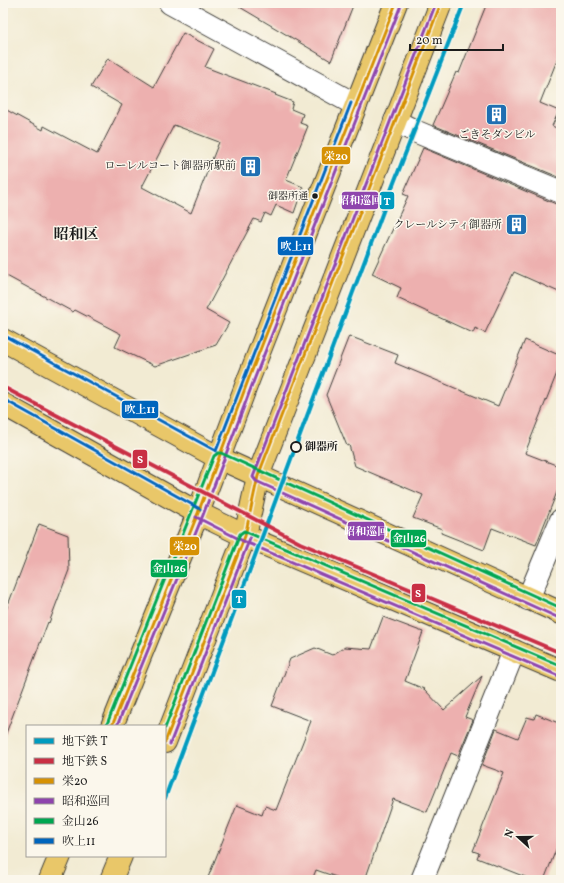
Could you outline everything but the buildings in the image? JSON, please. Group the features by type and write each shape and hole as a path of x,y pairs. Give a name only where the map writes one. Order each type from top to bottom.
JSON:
{"main road":[{"path":"112,725 198,513 396,3"},
{"path":"166,739 245,536 258,476 441,3"},
{"path":"3,340 219,458 561,613"},
{"path":"3,404 198,513 245,536 561,671"},
{"path":"50,880 60,857"},
{"path":"112,880 121,857"}],"street":[{"path":"170,3 356,105"},
{"path":"396,121 417,132 561,192"},
{"path":"528,599 561,520"},
{"path":"422,880 514,651"}],"metro line":[{"name":"T","path":"166,795 388,198 464,3"},
{"name":"S","path":"3,387 300,543 561,653"}],"transit line":[{"name":"栄20","path":"112,725 198,513 249,378 396,3"},
{"name":"昭和巡回","path":"436,3 253,477 256,481 559,618"},
{"name":"栄20","path":"166,739 245,536 258,476 441,3"},
{"name":"昭和巡回","path":"117,725 203,515 254,380 401,5"},
{"name":"吹上11","path":"5,336 216,451 351,103"},
{"name":"吹上11","path":"5,400 200,509"},
{"name":"金山26","path":"107,724 214,456 218,453 221,453 561,608"},
{"name":"昭和巡回","path":"196,517 243,541 559,676"},
{"name":"金山26","path":"166,725 240,534 244,531 561,666"},
{"name":"昭和巡回","path":"170,744 250,538"}],"place":[{"name":"ごきそダンビル","path":"497,115"},
{"name":"ローレルコート御器所駅前","path":"251,166"},
{"name":"御器所通","path":"315,196"},
{"name":"クレールシティ御器所","path":"517,225"},
{"name":"御器所","path":"296,447"}],"district":[{"name":"昭和区","path":"76,235"}]}
